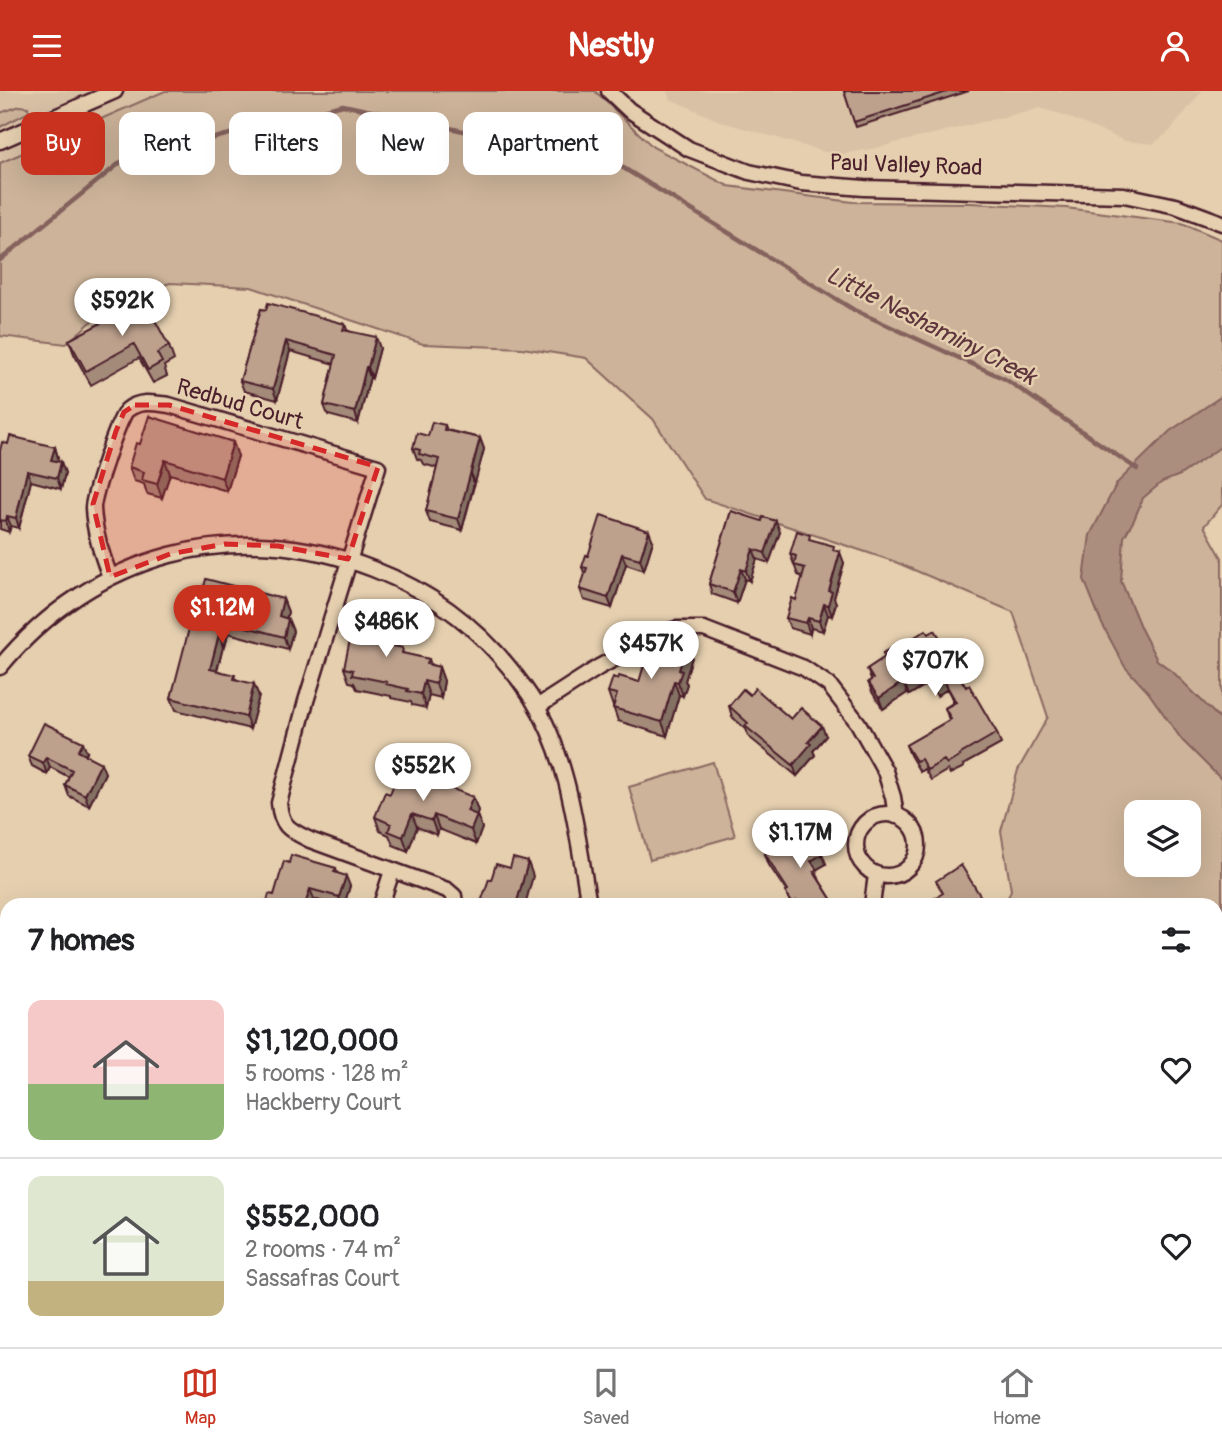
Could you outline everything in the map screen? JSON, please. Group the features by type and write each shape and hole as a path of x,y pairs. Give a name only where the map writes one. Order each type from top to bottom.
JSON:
{"street":[{"path":"0,141 115,91"},
{"name":"Paul Valley Road","path":"609,91 629,110 689,149 749,172 801,183 864,188 1124,195 1176,206 1222,223"},
{"name":"Redbud Court","path":"110,577 94,526 93,504 124,412 147,402 169,405 377,467 348,559"},
{"path":"0,667 47,619 77,597 110,577 170,554 225,544 246,544 309,550 348,559 408,584 451,611 495,651 513,673 537,707 558,754 574,812 588,898"},
{"path":"348,559 279,803 280,816 290,830 447,890 454,898"},
{"path":"537,707 599,667 663,633 677,629 704,629 804,668 829,685 858,723 885,771 896,816"},
{"path":"883,814 896,816 908,823 916,835 918,848 913,862 903,872 890,876 876,875 865,867 858,856 856,842 860,829 870,819 883,814"},
{"path":"383,898 392,871"},
{"path":"873,898 876,875"}],"highlighted area":[{"path":"135,405 169,405 378,467 348,559 278,546 225,544 170,554 110,577 93,504 124,412"}],"shaded area":[{"path":"0,91 242,91 194,112 119,112 119,145 105,151 105,112 21,112 21,175 50,175 0,197"},
{"path":"165,91 595,91 617,112 463,112 463,175 623,175 623,118 653,147 728,186 853,202 971,203 1066,208 1182,223 1222,240 1222,505 1204,526 1222,558 1222,898 1008,898 1011,890 1001,831 1018,770 1048,717 1013,612 893,561 705,499 653,419 586,358 522,348 423,344 251,287 170,283 114,302 66,344 1,336 0,163 21,154 21,175 105,175 105,117"},
{"path":"667,91 1202,91 1170,131 1153,144 1125,141 1040,108 842,154 825,152 722,122 670,99"},
{"path":"20,106 28,107 29,112 21,112 21,116 0,127 0,113"},
{"path":"1222,396 1222,446 1180,475 1162,482 1143,498 1124,537 1121,581 1157,660 1172,671 1222,721 1222,780 1182,740 1148,692 1125,667 1102,624 1084,579 1090,535 1117,483 1170,431"},
{"path":"713,762 735,836 650,860 629,787"}],"building":[{"path":"844,91 950,91 854,122"},
{"path":"144,300 169,346 157,353 162,362 148,370 134,344 86,371 69,340"},
{"path":"268,303 345,324 343,330 376,337 355,412 324,405 336,355 286,341 273,389 240,381 261,309 266,310"},
{"path":"149,416 233,442 222,478 165,460 157,484 142,480 144,472 129,467 136,443 140,444"},
{"path":"432,422 445,425 444,430 480,438 458,519 426,511 439,459 419,454 420,450 413,448 417,433 428,436"},
{"path":"10,436 55,447 51,460 61,462 57,478 27,471 16,518 7,516 6,521 0,520 0,451 2,442 8,444"},
{"path":"731,511 762,521 763,517 776,521 765,553 753,549 746,571 741,569 733,592 709,584"},
{"path":"601,515 649,531 640,559 622,554 608,598 580,589 587,568 582,567"},
{"path":"797,531 810,535 809,539 834,546 833,550 840,552 829,591 832,592 828,605 824,604 819,621 808,618 806,623 786,618 792,598 796,600 805,568 794,565 796,556 790,554"},
{"path":"206,579 283,599 279,616 288,619 284,637 224,621 219,634 210,669 235,675 234,679 254,684 246,717 171,698 198,594 202,595"},
{"path":"373,614 386,617 380,643 403,648 402,653 429,659 427,664 439,667 436,684 424,681 421,694 386,684 387,682 352,675 353,670 344,668 354,621 371,625"},
{"path":"926,630 929,634 935,630 948,651 945,653 966,687 969,685 997,733 947,764 944,760 927,770 921,759 916,761 906,745 951,719 945,708 956,702 943,679 933,685 925,672 905,685 903,682 879,698 868,682 873,679 867,669 885,657 883,653 894,647 895,649"},
{"path":"663,636 687,643 679,670 682,671 678,682 674,681 662,722 613,708 617,694 608,692 613,677 618,679 619,676 639,682 652,638 661,640"},
{"path":"755,688 791,719 801,708 822,726 793,765 745,726 748,723 729,706 743,689 750,695"},
{"path":"44,723 83,742 78,751 101,763 85,795 65,785 72,770 46,757 43,763 28,756"},
{"path":"400,768 473,797 467,811 477,815 471,830 434,815 432,821 412,814 403,837 388,831 391,824 375,817 385,792 390,794"},
{"path":"804,826 822,854 811,861 817,870 814,872 831,898 789,898 785,892 788,890 765,854 795,835 794,833"},
{"path":"291,855 336,868 334,872 346,876 339,897 310,889 307,898 268,898 269,894 274,895 284,861 289,863"},
{"path":"513,858 528,862 518,898 482,898 496,864 510,868"},
{"path":"961,865 982,898 935,898 943,893 936,881"}],"waterway":[{"name":"Little Neshaminy Creek","path":"0,260 121,162 343,105 617,164 854,310 1005,379 1137,469"}]}
